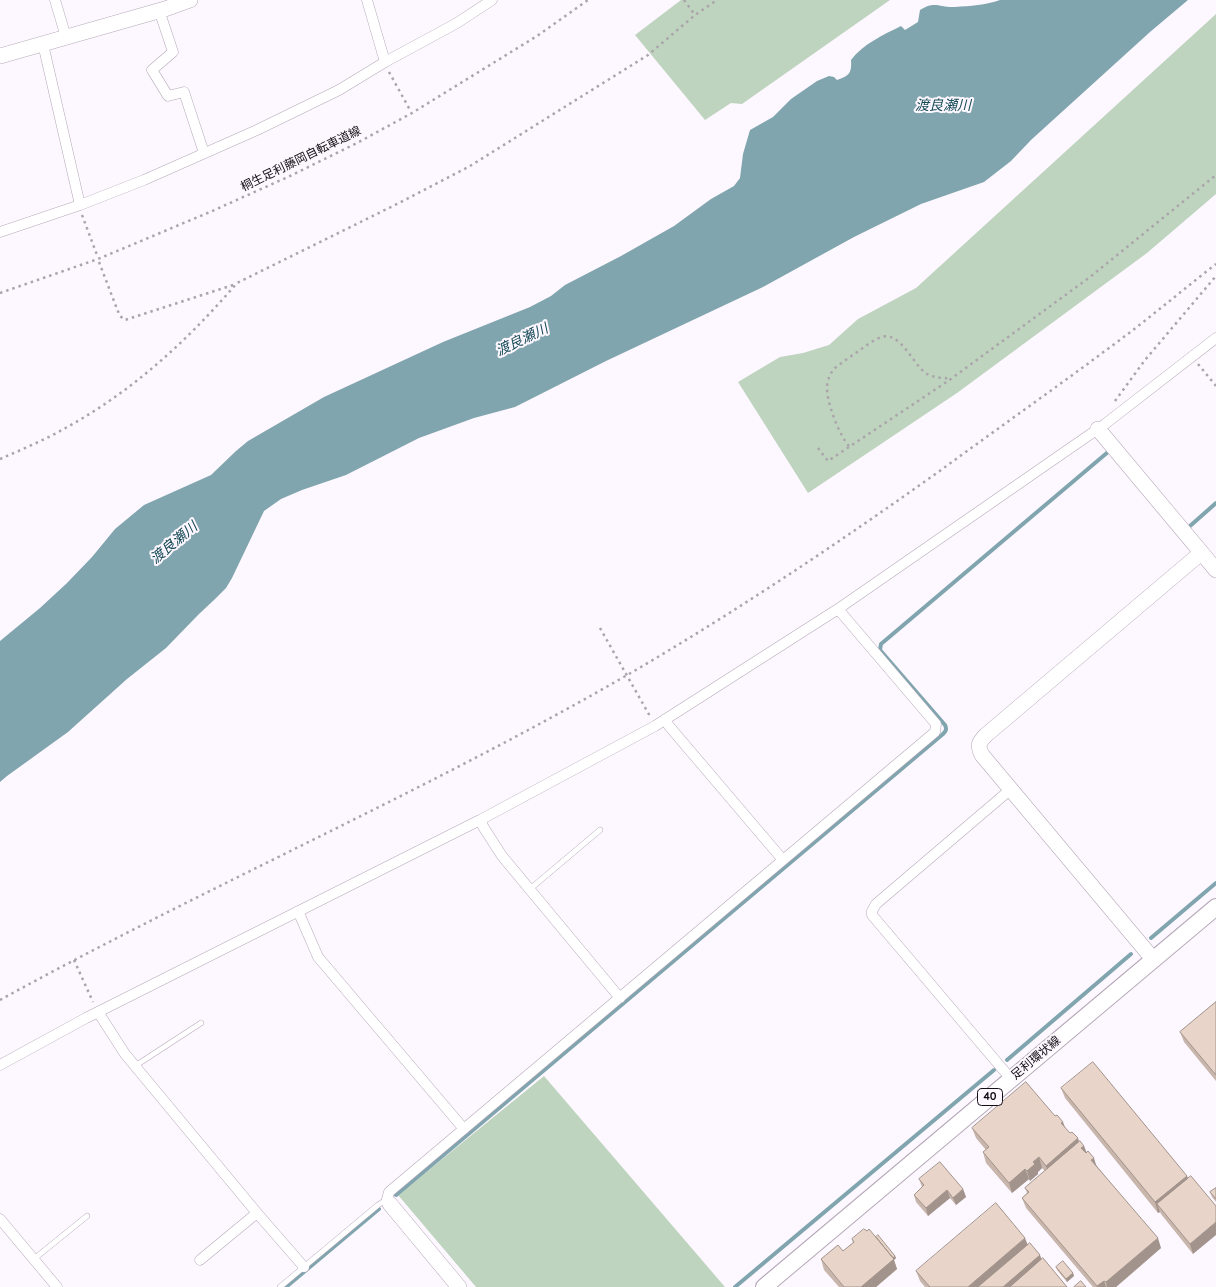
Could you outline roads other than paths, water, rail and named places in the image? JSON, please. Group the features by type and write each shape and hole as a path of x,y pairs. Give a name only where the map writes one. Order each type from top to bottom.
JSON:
{"main road":[{"name":"足利環状線","path":"764,1287 1216,907"}],"street":[{"path":"55,0 66,37"},
{"path":"0,56 162,6 190,0"},
{"path":"367,0 385,62"},
{"path":"0,232 80,205 144,180 257,130 339,90 385,62 457,23 492,0"},
{"path":"162,6 173,52 152,70 168,96 184,92 204,153"},
{"path":"42,44 80,205"},
{"path":"0,1065 98,1012 480,820 656,726 838,608 1102,426 1216,338"},
{"path":"1102,426 1216,570"},
{"path":"1153,959 982,755 979,749 980,741 986,734 1201,553"},
{"path":"459,1287 388,1201 389,1192 935,732 936,724 838,608"},
{"path":"665,719 783,860"},
{"path":"1011,789 876,904 872,911 872,915 1011,1079"},
{"path":"480,820 502,856 620,998"},
{"path":"298,911 318,957 464,1129"},
{"path":"98,1012 117,1043 135,1066 304,1267"},
{"path":"200,1260 257,1213"},
{"path":"0,1219 57,1287"}],"lane":[{"path":"530,889 600,830"},
{"path":"135,1066 201,1024"},
{"path":"280,1287 378,1205 388,1201"},
{"path":"34,1259 87,1216"}],"water":[{"name":"渡良瀬川","path":"1000,0 1188,0 1031,140 1011,161 984,182 921,204 854,237 763,287 606,361 515,407 474,418 419,438 346,475 281,499 264,511 226,588 166,648 127,679 68,732 0,782 0,641 67,583 115,529 144,505 211,475 248,441 324,397 443,342 530,307 551,296 565,285 674,226 711,199 734,186 740,178 743,154 750,130 773,117 791,99 817,81 829,76 837,80 847,75 851,68 851,60 861,49 901,26 905,30 918,22 920,10 925,7 934,5 961,7"}],"waterway":[{"path":"396,1195 943,734 946,730 945,725 880,650 881,644 1108,452"},
{"path":"1190,526 1216,503"},
{"path":"1151,938 1216,883"},
{"path":"1007,1060 1131,954"},
{"path":"735,1287 994,1070"},
{"path":"286,1287 379,1209"}]}
